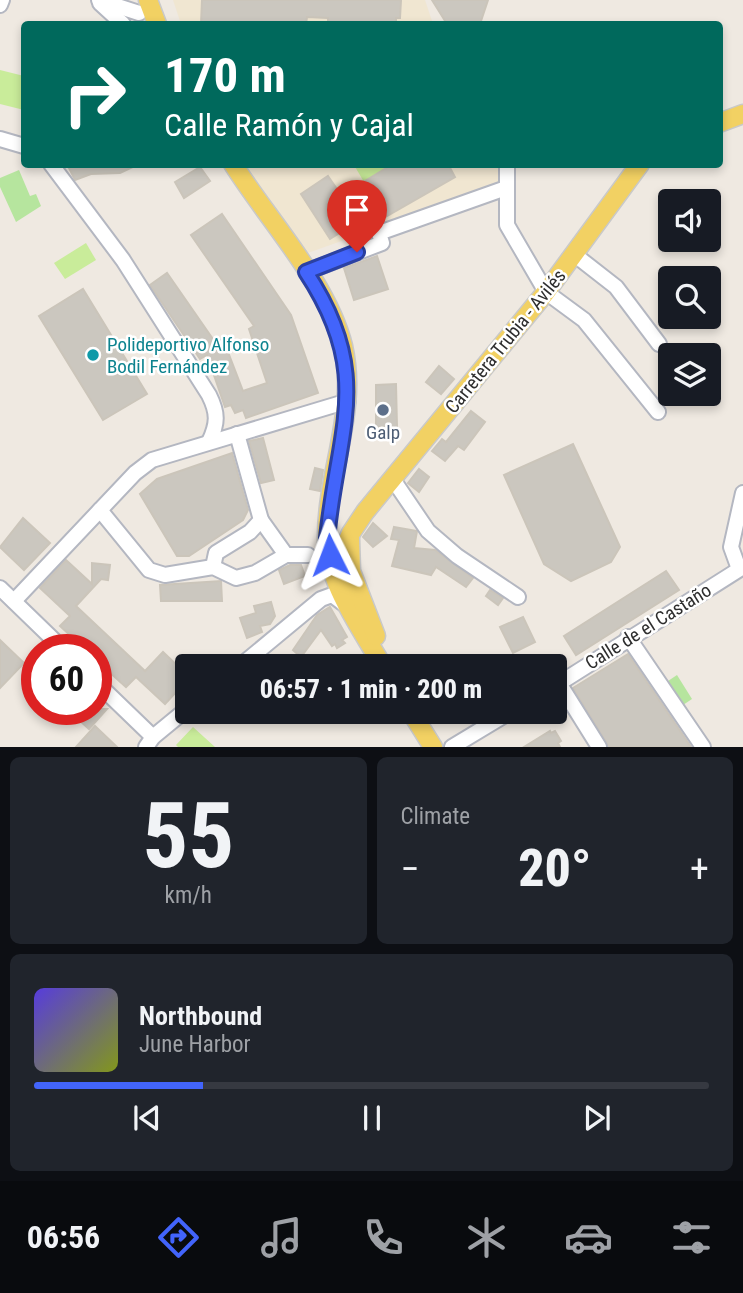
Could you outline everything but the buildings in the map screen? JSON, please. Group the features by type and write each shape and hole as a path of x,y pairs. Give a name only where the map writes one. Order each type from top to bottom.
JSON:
{"main road":[{"path":"723,122 743,114"},
{"path":"236,168 327,304 343,346 348,401 327,538 334,572 350,608 377,654"},
{"name":"Carretera Trubia - Avilés","path":"334,572 351,533 365,512 546,292 637,168"},
{"path":"333,491 345,508 365,512"},
{"path":"328,523 333,533 340,536 351,533 351,571 380,654"},
{"path":"419,724 433,747"}],"street":[{"path":"0,5 2,0"},
{"path":"98,0 142,11"},
{"path":"98,0 120,21"},
{"path":"0,139 21,145"},
{"path":"54,168 120,256 209,395 217,411 216,428 209,442"},
{"path":"507,168 507,225 546,292 584,320 658,412"},
{"path":"306,272 382,243 379,233 506,188"},
{"path":"575,255 616,287 658,343"},
{"path":"14,601 100,510 152,460 348,401"},
{"path":"237,434 261,520 286,555"},
{"path":"392,478 428,531 457,556 518,597"},
{"path":"741,568 732,547 743,493"},
{"path":"100,510 149,570 164,575 213,566 236,578 273,565 286,555 308,555"},
{"path":"213,566 216,553 250,532 261,520"},
{"name":"Calle de el Castaño","path":"567,677 741,568"},
{"path":"321,599 334,572"},
{"path":"0,588 48,634"},
{"path":"255,654 321,599 332,595 350,608"},
{"path":"628,637 703,747"},
{"path":"567,699 599,747"},
{"path":"112,700 149,742 175,719"},
{"path":"452,747 490,724"}],"shaded area":[{"path":"173,0 425,0 432,21 180,21"},
{"path":"247,168 503,168 502,184 305,254"}],"green space":[{"path":"0,70 21,75 21,109 0,104"},
{"path":"356,168 388,168 364,182"},
{"path":"19,170 30,196 36,194 41,206 16,222 0,187 0,178"},
{"path":"86,243 96,260 65,279 54,263"},
{"path":"677,675 692,699 680,707 665,683"},
{"path":"193,727 215,747 178,747 176,745"}],"place":[{"name":"Polideportivo Alfonso Bodil Fernández","path":"93,355"},
{"name":"Galp","path":"383,410"}],"route":[{"path":"330,555 328,523 348,401 346,374 343,346 327,304 306,272 357,252"}]}
